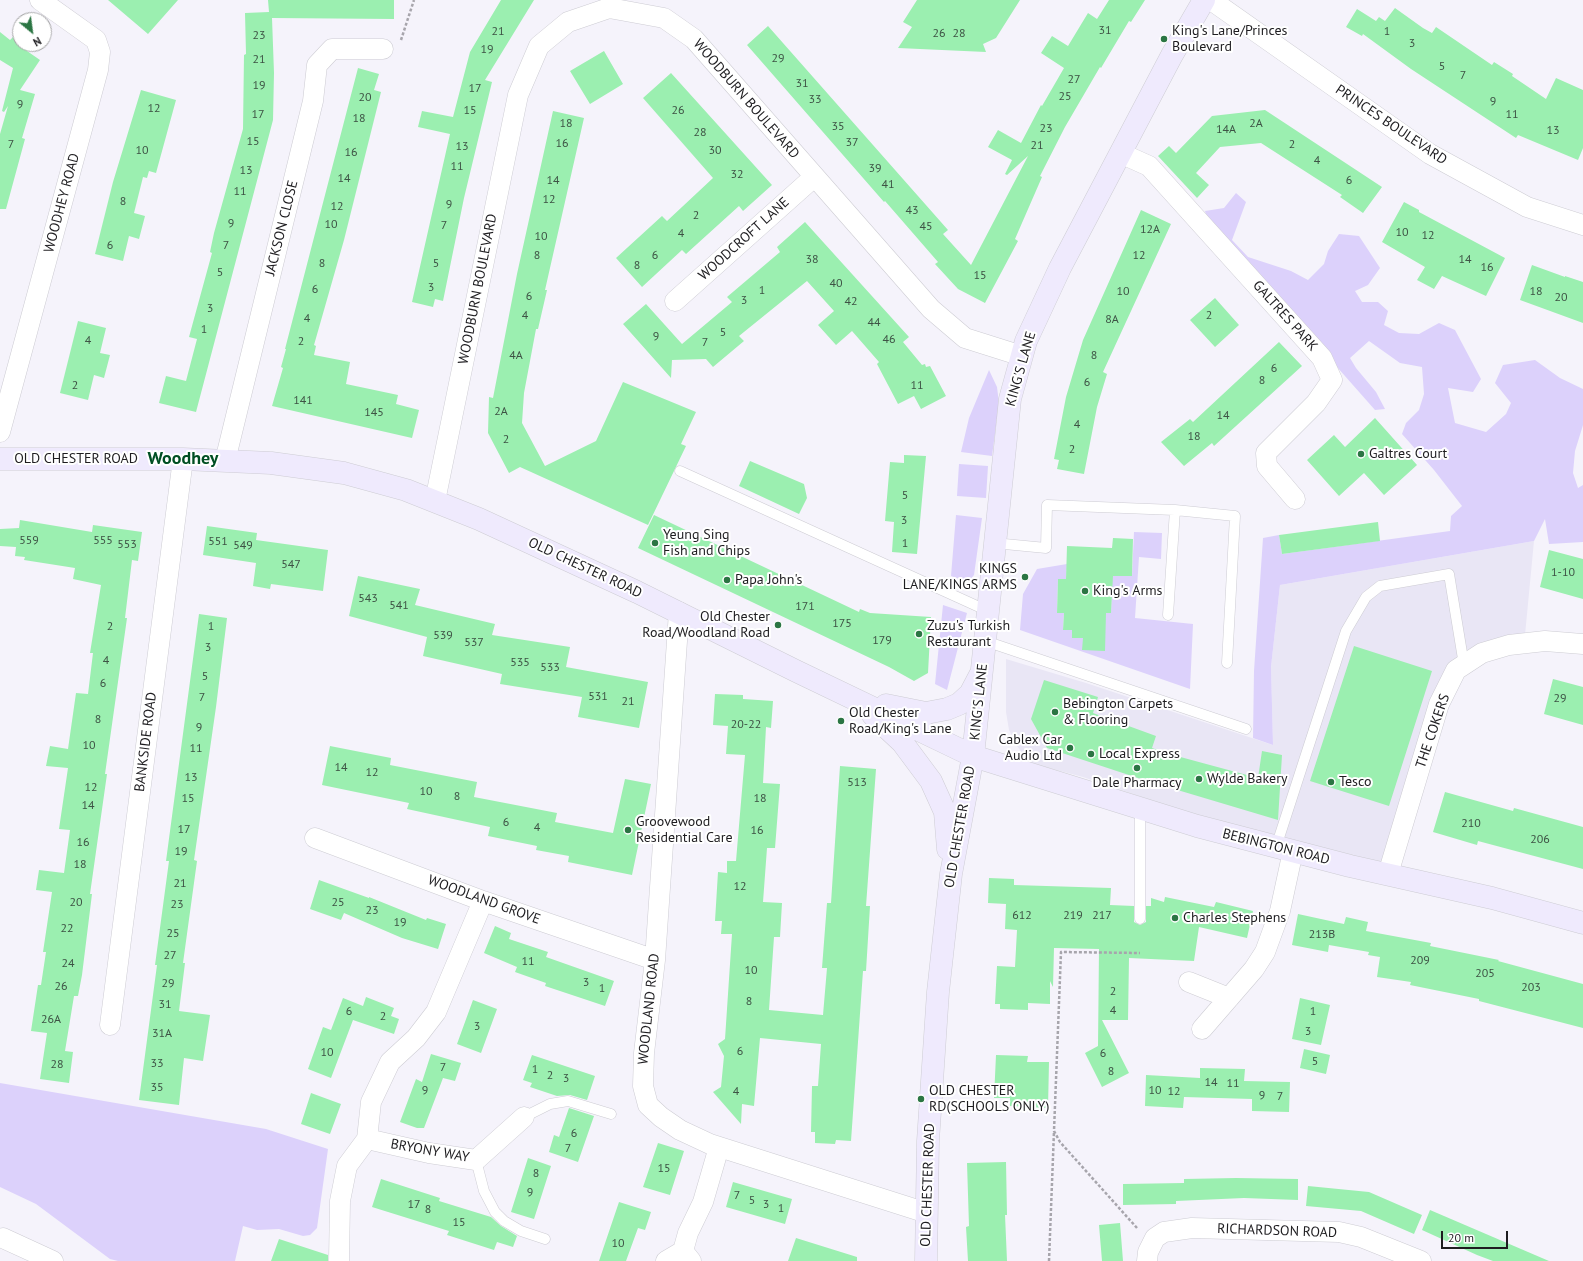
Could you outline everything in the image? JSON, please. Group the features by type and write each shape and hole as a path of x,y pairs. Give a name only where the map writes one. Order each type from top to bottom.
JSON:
{"main road":[{"name":"KING'S LANE","path":"973,756 1010,399 1026,341 1060,268 1201,2"},
{"name":"OLD CHESTER ROAD","path":"0,459 183,459 271,463 344,473 406,490 487,522 679,612 973,756 951,874 938,1000 928,1141 926,1261"},
{"path":"856,699 926,713 947,709 959,704 970,694 983,668"},
{"path":"856,699 902,742 931,781 945,812 951,874"},
{"name":"BEBINGTON ROAD","path":"973,756 1197,826 1285,849 1492,898 1583,923"}],"street":[{"name":"WOODHEY ROAD","path":"0,432 98,70 100,52 96,40 40,0"},
{"name":"PRINCES BOULEVARD","path":"1201,2 1430,154 1527,207 1583,226"},
{"name":"WOODBURN BOULEVARD","path":"435,501 518,95 539,46 568,22 602,5 664,18 694,39 931,309 965,338 1022,356"},
{"name":"JACKSON CLOSE","path":"225,460 313,101 317,65 332,48 383,49"},
{"name":"GALTRES PARK","path":"1120,153 1149,166 1322,358 1332,380 1316,403 1266,453 1267,466 1295,498"},
{"name":"WOODCROFT LANE","path":"674,301 814,177"},
{"name":"BANKSIDE ROAD","path":"110,1025 183,459"},
{"name":"WOODLAND ROAD","path":"679,612 655,960 644,1060 643,1086 648,1105 661,1117 680,1130 719,1147 927,1213"},
{"name":"THE COKERS","path":"1388,874 1439,704 1456,670 1482,653 1509,645 1545,641 1583,644"},
{"name":"WOODLAND GROVE","path":"315,838 483,901 655,960"},
{"path":"1202,1029 1254,969 1265,952 1280,911 1285,849"},
{"path":"340,1261 340,1201 347,1166 367,1139 371,1102 390,1062 416,1038 436,1012 483,901"},
{"path":"1189,982 1229,998"},
{"name":"BRYONY WAY","path":"367,1139 429,1153 476,1160 524,1117"},
{"path":"666,1261 686,1256 688,1233 703,1202 719,1147"},
{"name":"RICHARDSON ROAD","path":"1149,1252 1155,1238 1164,1232 1192,1228 1332,1232 1361,1237 1421,1261"},
{"path":"3,1238 54,1261"}],"lane":[{"path":"680,471 988,611"},
{"path":"994,543 1046,548 1047,505 1175,510 1235,516 1227,663"},
{"path":"1168,615 1175,510"},
{"path":"1285,849 1346,631 1366,597 1380,586 1450,574 1464,665"},
{"path":"985,641 1246,729"},
{"path":"1140,808 1140,919"},
{"path":"524,1117 550,1104 568,1100 611,1114"},
{"path":"476,1160 484,1191 495,1212 504,1221 521,1231 545,1239"}],"path":[{"path":"383,49 398,49 414,0"},
{"path":"1049,1261 1061,952 1140,953"},
{"path":"1054,1131 1060,1142 1149,1252"}],"shaded area":[{"path":"1236,193 1246,202 1232,240 1248,257 1291,271 1308,280 1324,264 1328,251 1339,234 1359,236 1380,268 1368,285 1355,291 1362,302 1378,302 1388,311 1384,325 1399,333 1419,334 1439,323 1455,330 1481,379 1473,392 1448,388 1455,423 1486,432 1506,414 1511,403 1495,383 1503,365 1535,360 1560,378 1583,389 1583,425 1575,451 1573,473 1578,488 1583,485 1583,542 1549,544 1545,519 1534,541 1280,585 1271,667 1273,745 1253,738 1254,671 1263,538 1279,535 1282,554 1450,531 1451,516 1462,506 1434,470 1402,434 1406,423 1419,410 1424,394 1422,367 1400,363 1369,341 1350,358 1356,368 1376,392 1385,409 1375,410 1208,221 1205,211 1224,208"},
{"path":"989,370 997,387 999,403 992,456 961,452 969,418"},
{"path":"959,464 988,466 986,498 957,496"},
{"path":"956,515 982,518 974,575 968,582 951,576"},
{"path":"1134,532 1162,533 1161,559 1139,557 1135,618 1193,624 1190,689 1020,630 1023,594 1037,569 1067,564 1066,579 1058,579 1057,613 1064,613 1063,630 1072,630 1072,638 1083,638 1083,650 1106,613 1111,613 1112,587 1109,575 1132,576"},
{"path":"1534,541 1525,635 1451,666 1383,867 1215,822 1083,777 1030,763 1017,746 1009,730 1006,712 1006,659 1086,683 1273,745 1271,667 1280,585"},
{"path":"943,605 967,613 947,690 935,684"},
{"path":"0,1083 266,1129 328,1149 317,1228 310,1235 303,1236 279,1229 257,1230 243,1226 235,1261 118,1261 110,1259 36,1204 0,1187"}],"building":[{"path":"108,0 178,0 148,34"},
{"path":"268,0 394,0 394,19 272,18 274,73 273,120 196,412 159,403 166,376 186,381 197,339 189,337 212,253 210,252 214,233 243,129 244,55 246,54 245,13 269,12"},
{"path":"501,0 534,0 485,80 492,82 464,198 443,301 435,299 433,307 412,302 450,134 418,127 422,111 453,117 470,52"},
{"path":"917,0 1020,0 996,38 983,44 986,52 898,48 912,27 903,22"},
{"path":"1109,0 1145,0 1131,22 1129,21 1101,68 1100,67 1065,127 1040,176 1042,177 1015,239 1018,241 985,303 958,289 935,264 938,262 747,45 768,26 948,230 943,234 971,265 1028,156 1007,175 1005,174 1012,160 988,147 998,130 1021,143 1041,105 1042,106 1064,68 1041,53 1052,36 1068,46 1088,13 1097,19"},
{"path":"1395,8 1432,33 1436,27 1492,65 1494,62 1513,74 1512,76 1546,99 1556,78 1583,90 1583,148 1578,160 1518,135 1516,138 1411,69 1363,34 1362,36 1346,27 1357,9 1376,21 1379,17 1385,21"},
{"path":"0,32 10,40 12,38 12,52 28,52 40,60 20,90 35,94 22,138 25,139 6,209 0,209 0,134 8,106 4,112 2,111 13,68 0,60"},
{"path":"604,51 623,84 590,104 570,71"},
{"path":"358,68 379,74 374,90 381,92 344,240 314,345 316,346 314,355 350,362 346,384 398,395 396,404 419,410 412,438 272,406 283,368 281,367 285,349"},
{"path":"671,73 772,185 743,211 739,206 686,254 682,250 642,287 616,258 662,216 667,221 713,178 643,98"},
{"path":"141,90 176,100 156,173 149,171 147,178 143,177 134,213 145,216 139,239 129,236 123,261 95,254 113,182"},
{"path":"1265,110 1382,187 1363,213 1340,197 1342,195 1261,143 1220,147 1196,173 1209,185 1197,198 1158,156 1169,146 1176,153 1212,116"},
{"path":"553,111 584,118 545,290 547,290 538,329 536,329 524,393 522,423 545,466 596,441 623,382 696,412 681,444 686,446 648,525 520,467 509,473 488,433 489,397 493,398 517,274"},
{"path":"1404,202 1419,210 1419,212 1505,258 1486,296 1442,276 1434,289 1417,280 1425,267 1382,242"},
{"path":"1141,210 1171,224 1103,372 1107,374 1097,407 1084,474 1057,469 1059,460 1054,459 1066,397 1083,340"},
{"path":"805,222 909,337 903,342 922,365 925,364 926,367 930,366 946,396 921,409 914,396 898,404 877,364 879,362 852,331 836,345 818,325 834,311 807,281 739,336 744,341 713,367 706,359 672,360 671,378 623,324 646,304 682,344 732,302 727,297 780,252 777,247"},
{"path":"1532,265 1583,282 1583,323 1520,300"},
{"path":"1215,298 1239,325 1215,347 1190,320"},
{"path":"78,321 106,328 100,353 110,355 104,378 94,375 88,400 60,393"},
{"path":"1279,342 1302,366 1214,446 1212,443 1184,466 1161,442 1190,419 1193,422"},
{"name":"Galtres Court","path":"1375,418 1417,465 1384,495 1364,473 1339,496 1307,460 1334,435 1345,447"},
{"path":"904,455 926,456 917,554 892,552 894,522 885,521 890,462 904,463"},
{"path":"750,461 804,484 807,498 799,514 739,486"},
{"path":"654,515 859,612 860,609 870,613 931,617 928,673 914,681 889,667 638,548"},
{"path":"20,520 92,532 93,525 142,532 138,561 132,560 125,618 127,618 105,774 107,774 90,894 92,894 82,975 78,996 74,996 65,1051 73,1052 69,1083 40,1079 47,1033 31,1031 38,985 41,985 46,952 43,952 52,892 36,890 39,870 64,873 70,830 59,829 68,768 46,766 50,746 68,749 76,693 88,694 93,653 90,653 101,585 73,579 75,568 24,560 25,557 15,556 16,547 0,546 0,529 19,528"},
{"path":"1378,522 1380,541 1282,554 1279,535"},
{"path":"207,526 257,533 256,540 328,550 323,591 271,584 270,589 253,586 256,563 203,555"},
{"name":"King's Arms","path":"1113,538 1133,539 1132,576 1113,576 1111,613 1106,613 1105,651 1082,650 1083,638 1072,638 1072,630 1063,630 1064,613 1057,613 1058,579 1066,579 1067,546 1112,548"},
{"path":"1549,550 1583,559 1583,599 1540,587"},
{"path":"358,576 420,589 415,605 495,624 492,635 570,647 566,667 648,682 639,728 578,717 582,697 500,684 502,674 423,656 427,637 349,616"},
{"path":"199,614 227,618 194,860 197,861 183,963 185,963 179,1011 210,1015 203,1061 184,1058 179,1105 139,1100 169,861 166,861"},
{"path":"1354,646 1432,671 1389,806 1310,781"},
{"path":"1553,679 1583,687 1583,725 1544,714"},
{"path":"1044,680 1098,697 1093,713 1156,736 1152,748 1173,755 1258,778 1262,751 1282,755 1278,820 1144,780 1047,748 1031,719"},
{"path":"715,694 743,695 743,699 773,701 771,728 766,727 763,783 780,784 775,848 767,848 763,902 782,903 780,937 774,937 769,1010 823,1015 827,968 822,968 827,903 831,903 840,766 876,769 866,906 870,906 866,971 863,971 851,1141 836,1140 835,1144 815,1143 815,1132 811,1132 812,1086 818,1086 821,1044 760,1038 754,1106 742,1104 741,1124 713,1092 721,1087 724,1056 718,1044 725,1039 732,934 721,934 722,921 715,921 718,872 727,873 727,861 736,861 745,755 726,754 728,726 713,725"},
{"path":"330,746 391,758 390,765 477,782 474,797 557,813 555,822 613,833 625,779 651,784 632,875 568,862 569,856 536,850 537,846 488,836 490,827 407,809 409,803 322,785"},
{"path":"1445,792 1513,811 1514,808 1583,827 1583,869 1478,841 1477,845 1433,832"},
{"path":"989,878 1014,879 1014,885 1111,888 1110,905 1134,906 1134,922 1140,925 1146,922 1146,906 1151,906 1151,898 1164,902 1165,897 1214,907 1216,902 1253,911 1247,938 1199,927 1194,961 1129,958 1128,1020 1102,1020 1129,1073 1102,1087 1085,1053 1098,1046 1099,949 1054,948 1053,987 1050,981 1050,1004 1028,1003 1028,1010 1000,1009 1000,1004 995,1004 997,966 1015,967 1017,930 1005,929 1006,904 988,903"},
{"path":"319,880 369,897 426,920 427,918 446,924 438,949 402,938 344,913 341,920 310,909"},
{"path":"1298,914 1344,924 1346,917 1368,922 1366,931 1431,943 1430,946 1499,960 1498,961 1583,984 1583,1028 1479,1001 1479,999 1410,985 1411,982 1377,977 1380,957 1368,955 1369,952 1329,945 1328,952 1292,945"},
{"path":"495,926 511,933 509,939 548,952 546,957 614,981 605,1006 545,986 546,983 515,972 517,967 484,953"},
{"path":"366,997 394,1008 391,1016 399,1019 394,1034 353,1020 331,1078 308,1069 323,1027 331,1030 343,998 363,1006"},
{"path":"1300,998 1330,1005 1321,1045 1292,1039"},
{"path":"473,1000 497,1009 481,1053 457,1044"},
{"path":"1304,1049 1330,1055 1326,1074 1300,1068"},
{"path":"431,1054 461,1063 455,1081 443,1078 424,1128 417,1128 400,1122 416,1079 422,1082"},
{"path":"532,1055 595,1076 587,1100 570,1095 557,1096 530,1087 532,1083 523,1080"},
{"path":"996,1055 1028,1056 1027,1062 1049,1062 1048,1108 1010,1106 1010,1098 994,1098"},
{"path":"1200,1068 1245,1069 1244,1081 1290,1082 1289,1112 1252,1111 1252,1099 1184,1097 1183,1108 1145,1106 1146,1075 1200,1078"},
{"path":"311,1093 341,1104 330,1134 301,1124"},
{"path":"569,1108 594,1116 578,1162 549,1152 554,1135 559,1137"},
{"path":"658,1143 684,1151 670,1195 643,1187"},
{"path":"528,1158 551,1166 534,1219 511,1212"},
{"path":"1006,1162 1007,1215 1005,1215 1007,1261 968,1261 966,1227 969,1226 967,1163"},
{"path":"381,1179 440,1198 439,1201 491,1217 501,1226 517,1236 513,1247 497,1242 494,1250 447,1235 449,1231 372,1207"},
{"path":"1184,1179 1298,1179 1298,1200 1244,1198 1176,1201 1176,1204 1123,1205 1123,1184 1184,1183"},
{"path":"733,1182 792,1199 785,1224 726,1207"},
{"path":"1308,1186 1369,1192 1422,1215 1414,1234 1361,1211 1306,1206"},
{"path":"619,1202 651,1212 645,1230 638,1228 626,1261 599,1261"},
{"path":"1430,1210 1549,1261 1493,1261 1477,1255 1422,1230"},
{"path":"1120,1223 1123,1261 1102,1261 1099,1225"},
{"path":"796,1238 857,1257 857,1261 788,1261"},
{"path":"279,1239 328,1255 328,1261 271,1261"}],"place":[{"name":"King's Lane/Princes Boulevard","path":"1164,39"},
{"name":"Galtres Court","path":"1361,454"},
{"name":"Yeung Sing Fish and Chips","path":"655,543"},
{"name":"KINGS LANE/KINGS ARMS","path":"1025,577"},
{"name":"Papa John's","path":"727,580"},
{"name":"King's Arms","path":"1085,591"},
{"name":"Old Chester Road/Woodland Road","path":"778,625"},
{"name":"Zuzu's Turkish Restaurant","path":"919,634"},
{"name":"Bebington Carpets & Flooring","path":"1055,712"},
{"name":"Old Chester Road/King's Lane","path":"841,721"},
{"name":"Cablex Car Audio Ltd","path":"1070,748"},
{"name":"Local Express","path":"1091,754"},
{"name":"Dale Pharmacy","path":"1137,768"},
{"name":"Wylde Bakery","path":"1199,779"},
{"name":"Tesco","path":"1331,782"},
{"name":"Groovewood Residential Care","path":"628,830"},
{"name":"Charles Stephens","path":"1175,918"},
{"name":"OLD CHESTER RD(SCHOOLS ONLY)","path":"921,1099"}],"district":[{"name":"Woodhey","path":"183,459"}]}
